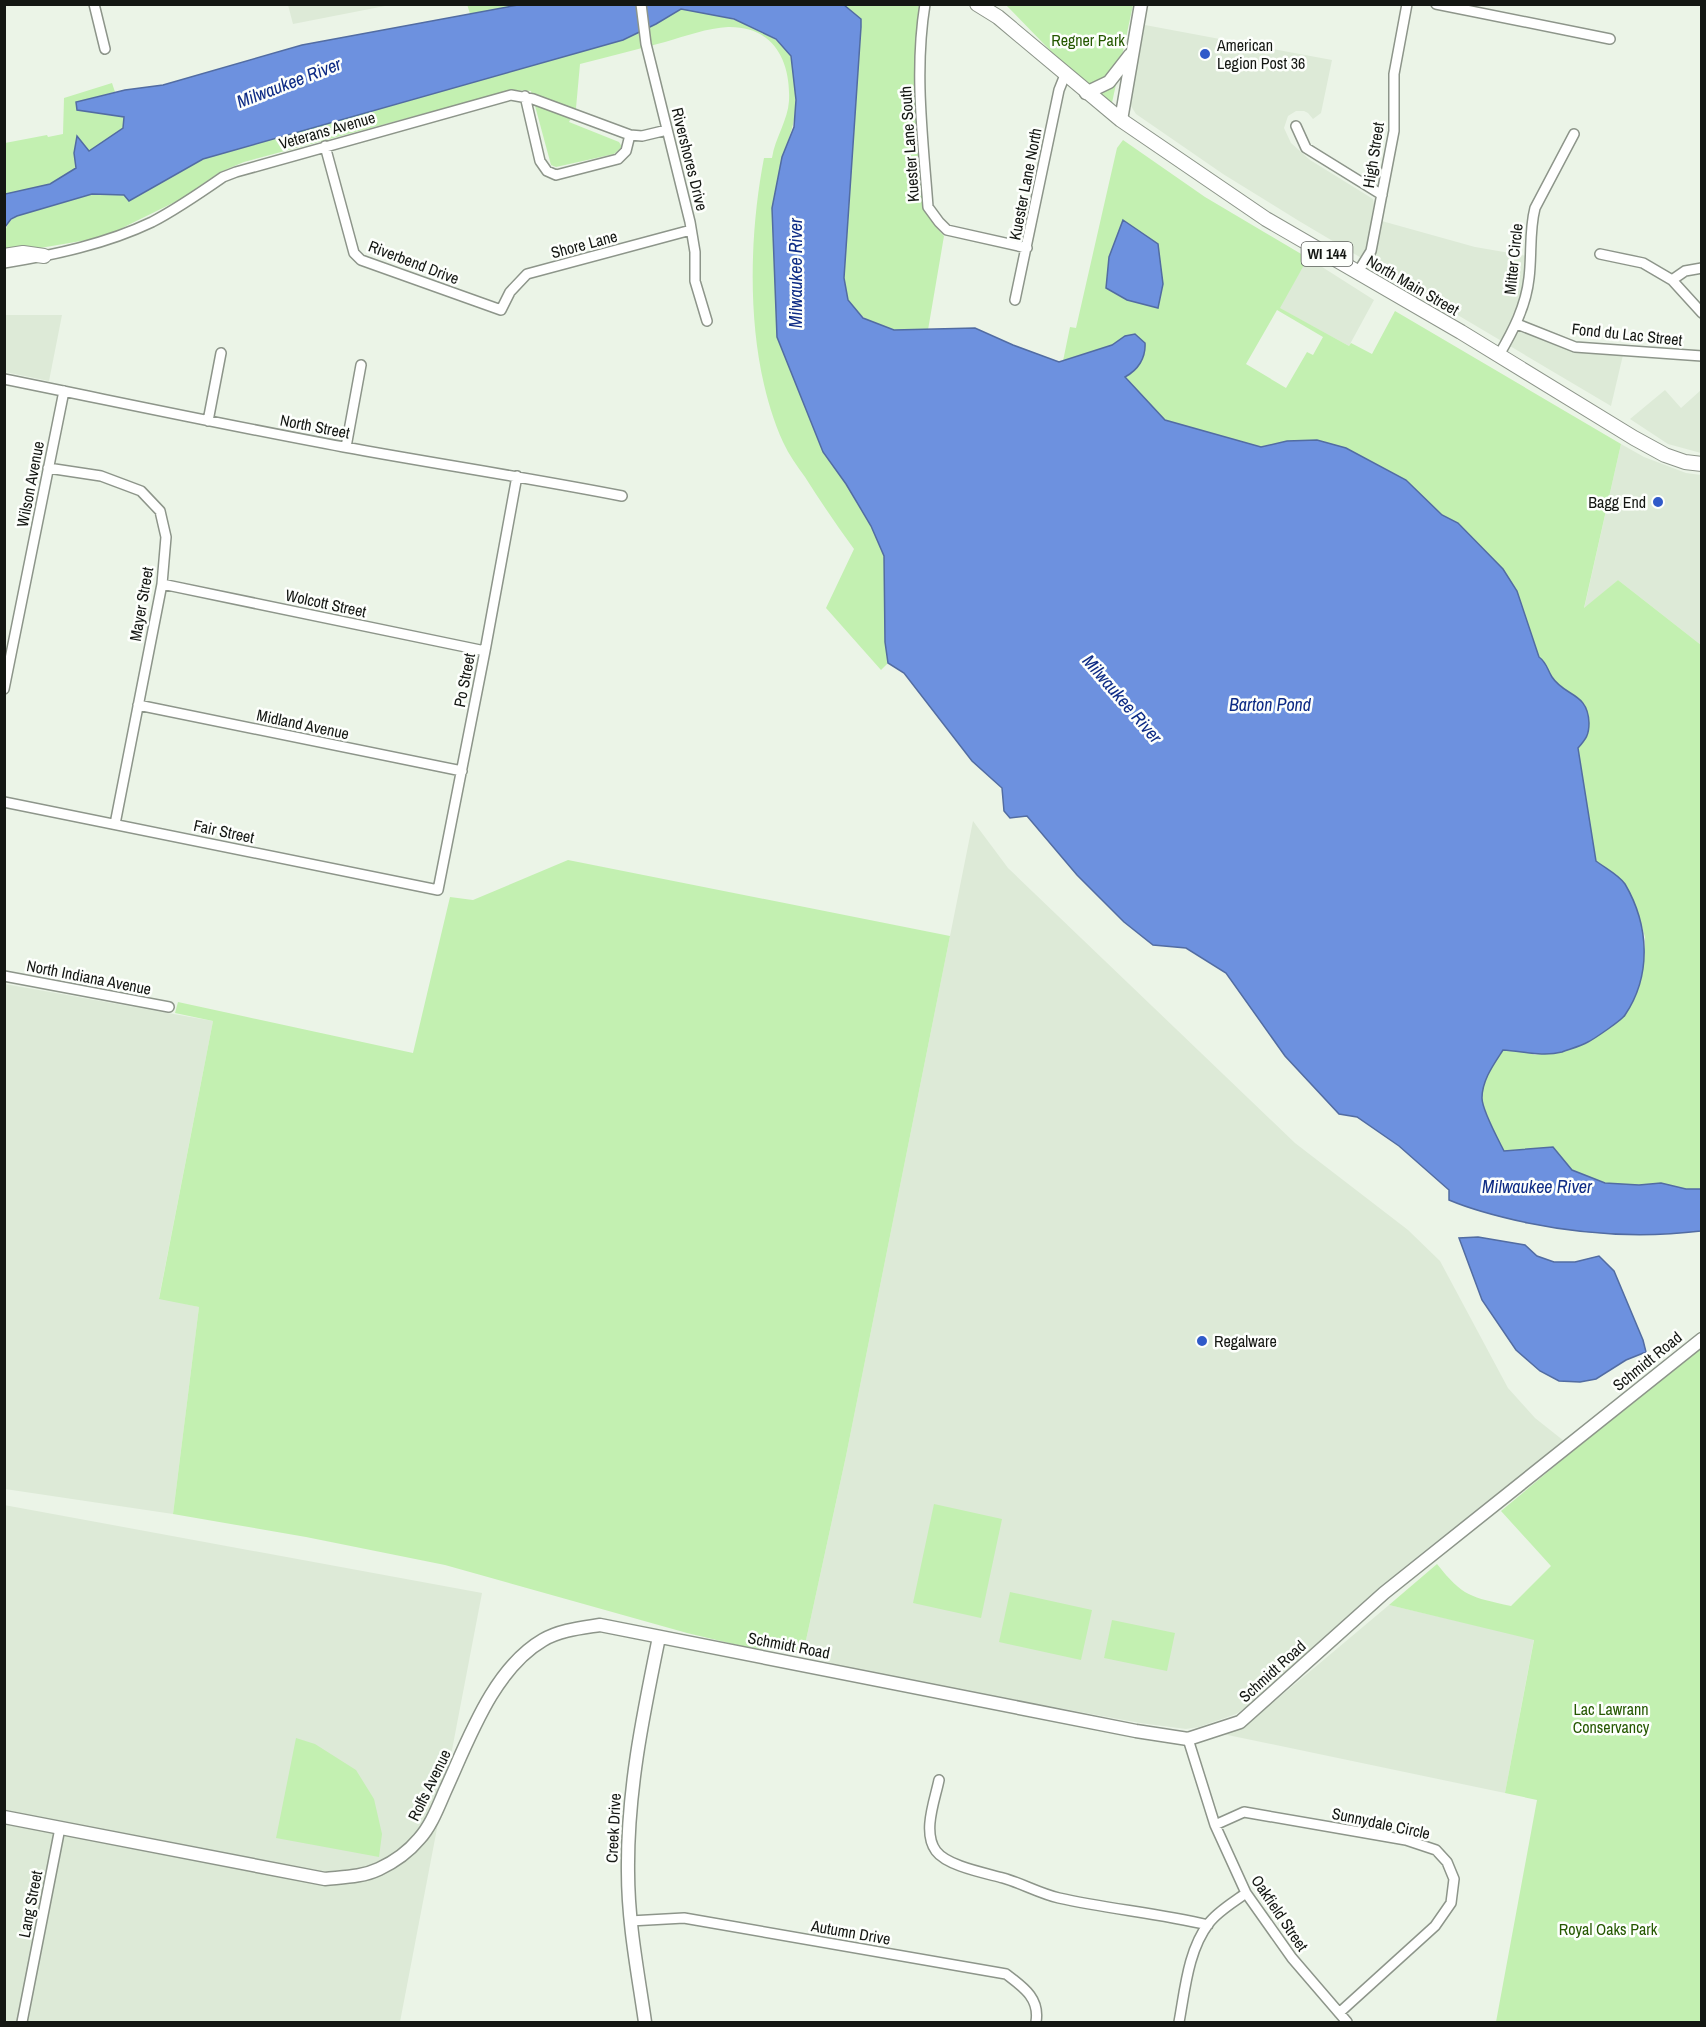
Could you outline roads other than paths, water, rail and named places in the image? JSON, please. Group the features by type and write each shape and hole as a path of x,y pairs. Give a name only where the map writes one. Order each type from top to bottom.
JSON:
{"main road":[{"name":"North Main Street","path":"977,4 998,17 1121,120 1266,219 1665,454 1685,462 1701,464"},
{"path":"4,256 23,253 44,256"}],"street":[{"path":"94,4 105,49"},
{"name":"Rivershores Drive","path":"641,4 646,44 691,230 695,252 695,281 707,321"},
{"name":"Kuester Lane South","path":"925,4 920,36 919,84 928,207 947,230 1027,248"},
{"path":"1121,120 1141,4"},
{"name":"High Street","path":"1358,272 1371,252 1394,131 1394,74 1407,4"},
{"path":"1436,4 1610,39"},
{"path":"1086,93 1109,82 1131,54"},
{"name":"Kuester Lane North","path":"1016,300 1059,90 1065,75"},
{"name":"Veterans Avenue","path":"4,263 44,256 119,236 152,222 223,177 236,172 511,95 525,96 630,135 642,136 667,130"},
{"path":"525,96 540,161 547,171 556,174 618,159 626,151 630,135"},
{"path":"1296,126 1306,148 1382,195"},
{"name":"Mitter Circle","path":"1499,356 1517,324 1529,279 1535,208 1574,134"},
{"name":"Riverbend Drive","path":"325,146 354,253 361,260 501,310"},
{"name":"Shore Lane","path":"501,310 510,292 528,274 691,230"},
{"path":"1600,254 1644,264 1672,280 1701,314"},
{"path":"1672,280 1685,271 1701,268"},
{"name":"Fond du Lac Street","path":"1517,324 1575,347 1701,356"},
{"path":"208,421 221,353"},
{"path":"346,447 361,365"},
{"name":"North Street","path":"4,379 208,421 622,496"},
{"name":"Wilson Avenue","path":"4,689 64,391"},
{"name":"Mayer Street","path":"48,468 101,476 141,491 159,511 166,537 162,584 115,824"},
{"name":"Po Street","path":"438,890 517,476"},
{"name":"Wolcott Street","path":"162,584 485,651"},
{"name":"Midland Avenue","path":"138,705 462,771"},
{"name":"Fair Street","path":"4,802 438,890"},
{"name":"North Indiana Avenue","path":"4,976 169,1007"},
{"name":"Schmidt Road","path":"659,1637 1077,1720 1188,1739 1240,1722 1387,1590 1701,1339"},
{"name":"Rolfs Avenue","path":"4,1817 326,1879 371,1872 401,1856 420,1838 435,1815 492,1694 516,1661 543,1640 570,1629 600,1625 659,1637"},
{"name":"Creek Drive","path":"645,2022 630,1921 628,1872 632,1775 659,1637"},
{"name":"Oakfield Street","path":"1188,1739 1215,1825 1246,1893 1292,1958 1347,2022"},
{"path":"939,1780 931,1820 931,1840 936,1851 947,1860 1023,1884 1056,1898 1166,1915 1208,1925"},
{"name":"Sunnydale Circle","path":"1215,1825 1244,1812 1406,1840 1436,1850 1447,1862 1454,1879 1451,1903 1436,1926 1339,2013"},
{"name":"Lang Street","path":"22,2022 60,1828"},
{"path":"1179,2022 1192,1958 1199,1938 1208,1925 1246,1893"},
{"name":"Autumn Drive","path":"630,1921 684,1918 1006,1974 1030,1992 1037,2014 1036,2022"}],"water":[{"name":"Barton Pond","path":"518,5 844,5 861,19 861,27 844,278 848,300 863,318 894,330 975,328 1059,362 1112,345 1125,336 1135,334 1145,343 1143,359 1134,371 1125,377 1165,420 1261,447 1287,441 1317,440 1346,448 1406,480 1442,515 1458,523 1503,569 1517,591 1539,657 1557,683 1580,700 1588,713 1588,734 1578,748 1596,861 1625,884 1639,916 1644,950 1640,983 1625,1015 1588,1042 1562,1052 1540,1054 1503,1050 1489,1072 1484,1085 1482,1098 1485,1110 1504,1151 1553,1147 1572,1170 1605,1183 1639,1185 1661,1183 1686,1189 1701,1189 1701,1231 1636,1235 1571,1230 1498,1216 1449,1200 1449,1190 1399,1146 1357,1117 1339,1114 1285,1056 1226,973 1186,948 1153,945 1124,922 1077,875 1027,816 1010,818 1004,811 1002,788 972,761 904,673 888,663 885,642 884,556 871,526 846,484 823,452 777,337 772,208 782,157 794,127 796,100 791,56 776,39 734,19 681,9 623,40 203,159 129,201 124,195 92,194 17,216 11,219 5,227 5,194 50,184 76,168 74,153 77,136 89,151 123,128 124,117 77,110 76,102 125,90 163,85 302,45"},
{"path":"1123,220 1158,244 1163,284 1158,308 1127,300 1106,288 1109,257"},
{"path":"1478,1237 1525,1245 1537,1256 1554,1262 1575,1262 1599,1256 1614,1271 1646,1352 1626,1360 1596,1379 1580,1382 1559,1381 1540,1371 1516,1350 1482,1300 1459,1238"}],"place":[{"name":"American Legion Post 36","path":"1205,54"},
{"name":"Bagg End","path":"1658,502"},
{"name":"Regalware","path":"1202,1341"}],"park label":[{"name":"Regner Park","path":"1088,40"},
{"name":"Lac Lawrann Conservancy","path":"1611,1718"},
{"name":"Royal Oaks Park","path":"1608,1929"}],"water label":[{"name":"Milwaukee River","path":"289,83"},
{"name":"Milwaukee River","path":"796,273"},
{"name":"Milwaukee River","path":"1122,699"},
{"name":"Milwaukee River","path":"1537,1187"}]}
